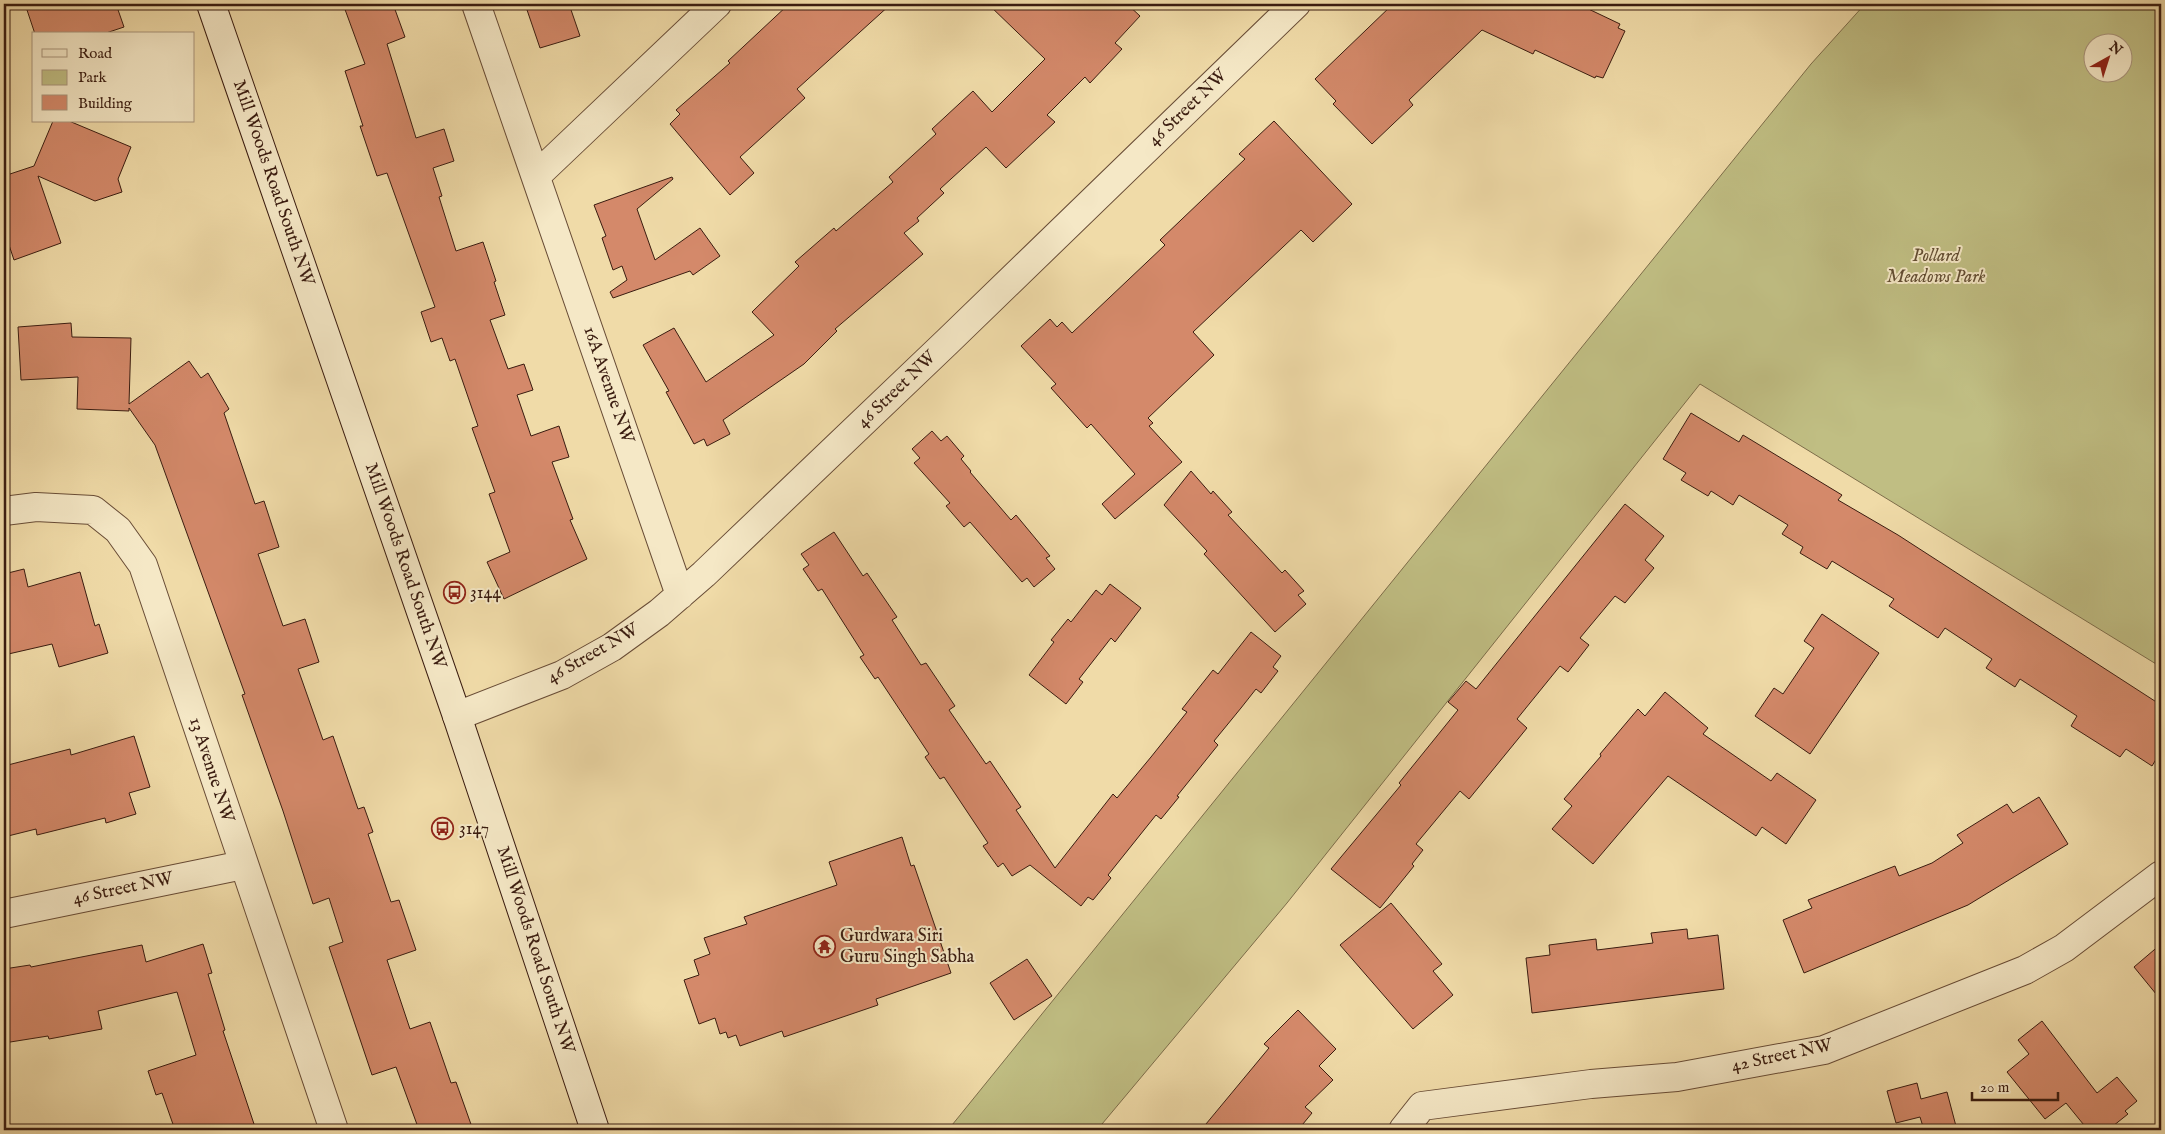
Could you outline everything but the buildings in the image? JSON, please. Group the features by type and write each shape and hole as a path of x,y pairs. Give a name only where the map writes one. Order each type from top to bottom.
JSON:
{"street":[{"name":"Mill Woods Road South NW","path":"211,4 457,716 595,1130"},
{"name":"16A Avenue NW","path":"476,4 680,595"},
{"path":"536,176 717,4"},
{"name":"46 Street NW","path":"457,716 553,679 588,661 636,630 680,595 935,354 1296,4"},
{"name":"13 Avenue NW","path":"4,511 36,507 93,510 118,530 143,565 334,1130"},
{"name":"46 Street NW","path":"4,914 243,865"},
{"name":"42 Street NW","path":"1402,1130 1422,1106 1591,1084 1677,1077 1824,1050 2026,970 2064,948 2161,875"}],"green space":[{"name":"Pollard Meadows Park","path":"1865,4 2161,4 2161,667 1700,384 1287,903 1097,1130 948,1130 1811,64"}],"place":[{"name":"3144","path":"454,593"},
{"name":"3147","path":"443,829"},
{"name":"Gurdwara Siri Guru Singh Sabha","path":"824,946"}]}
